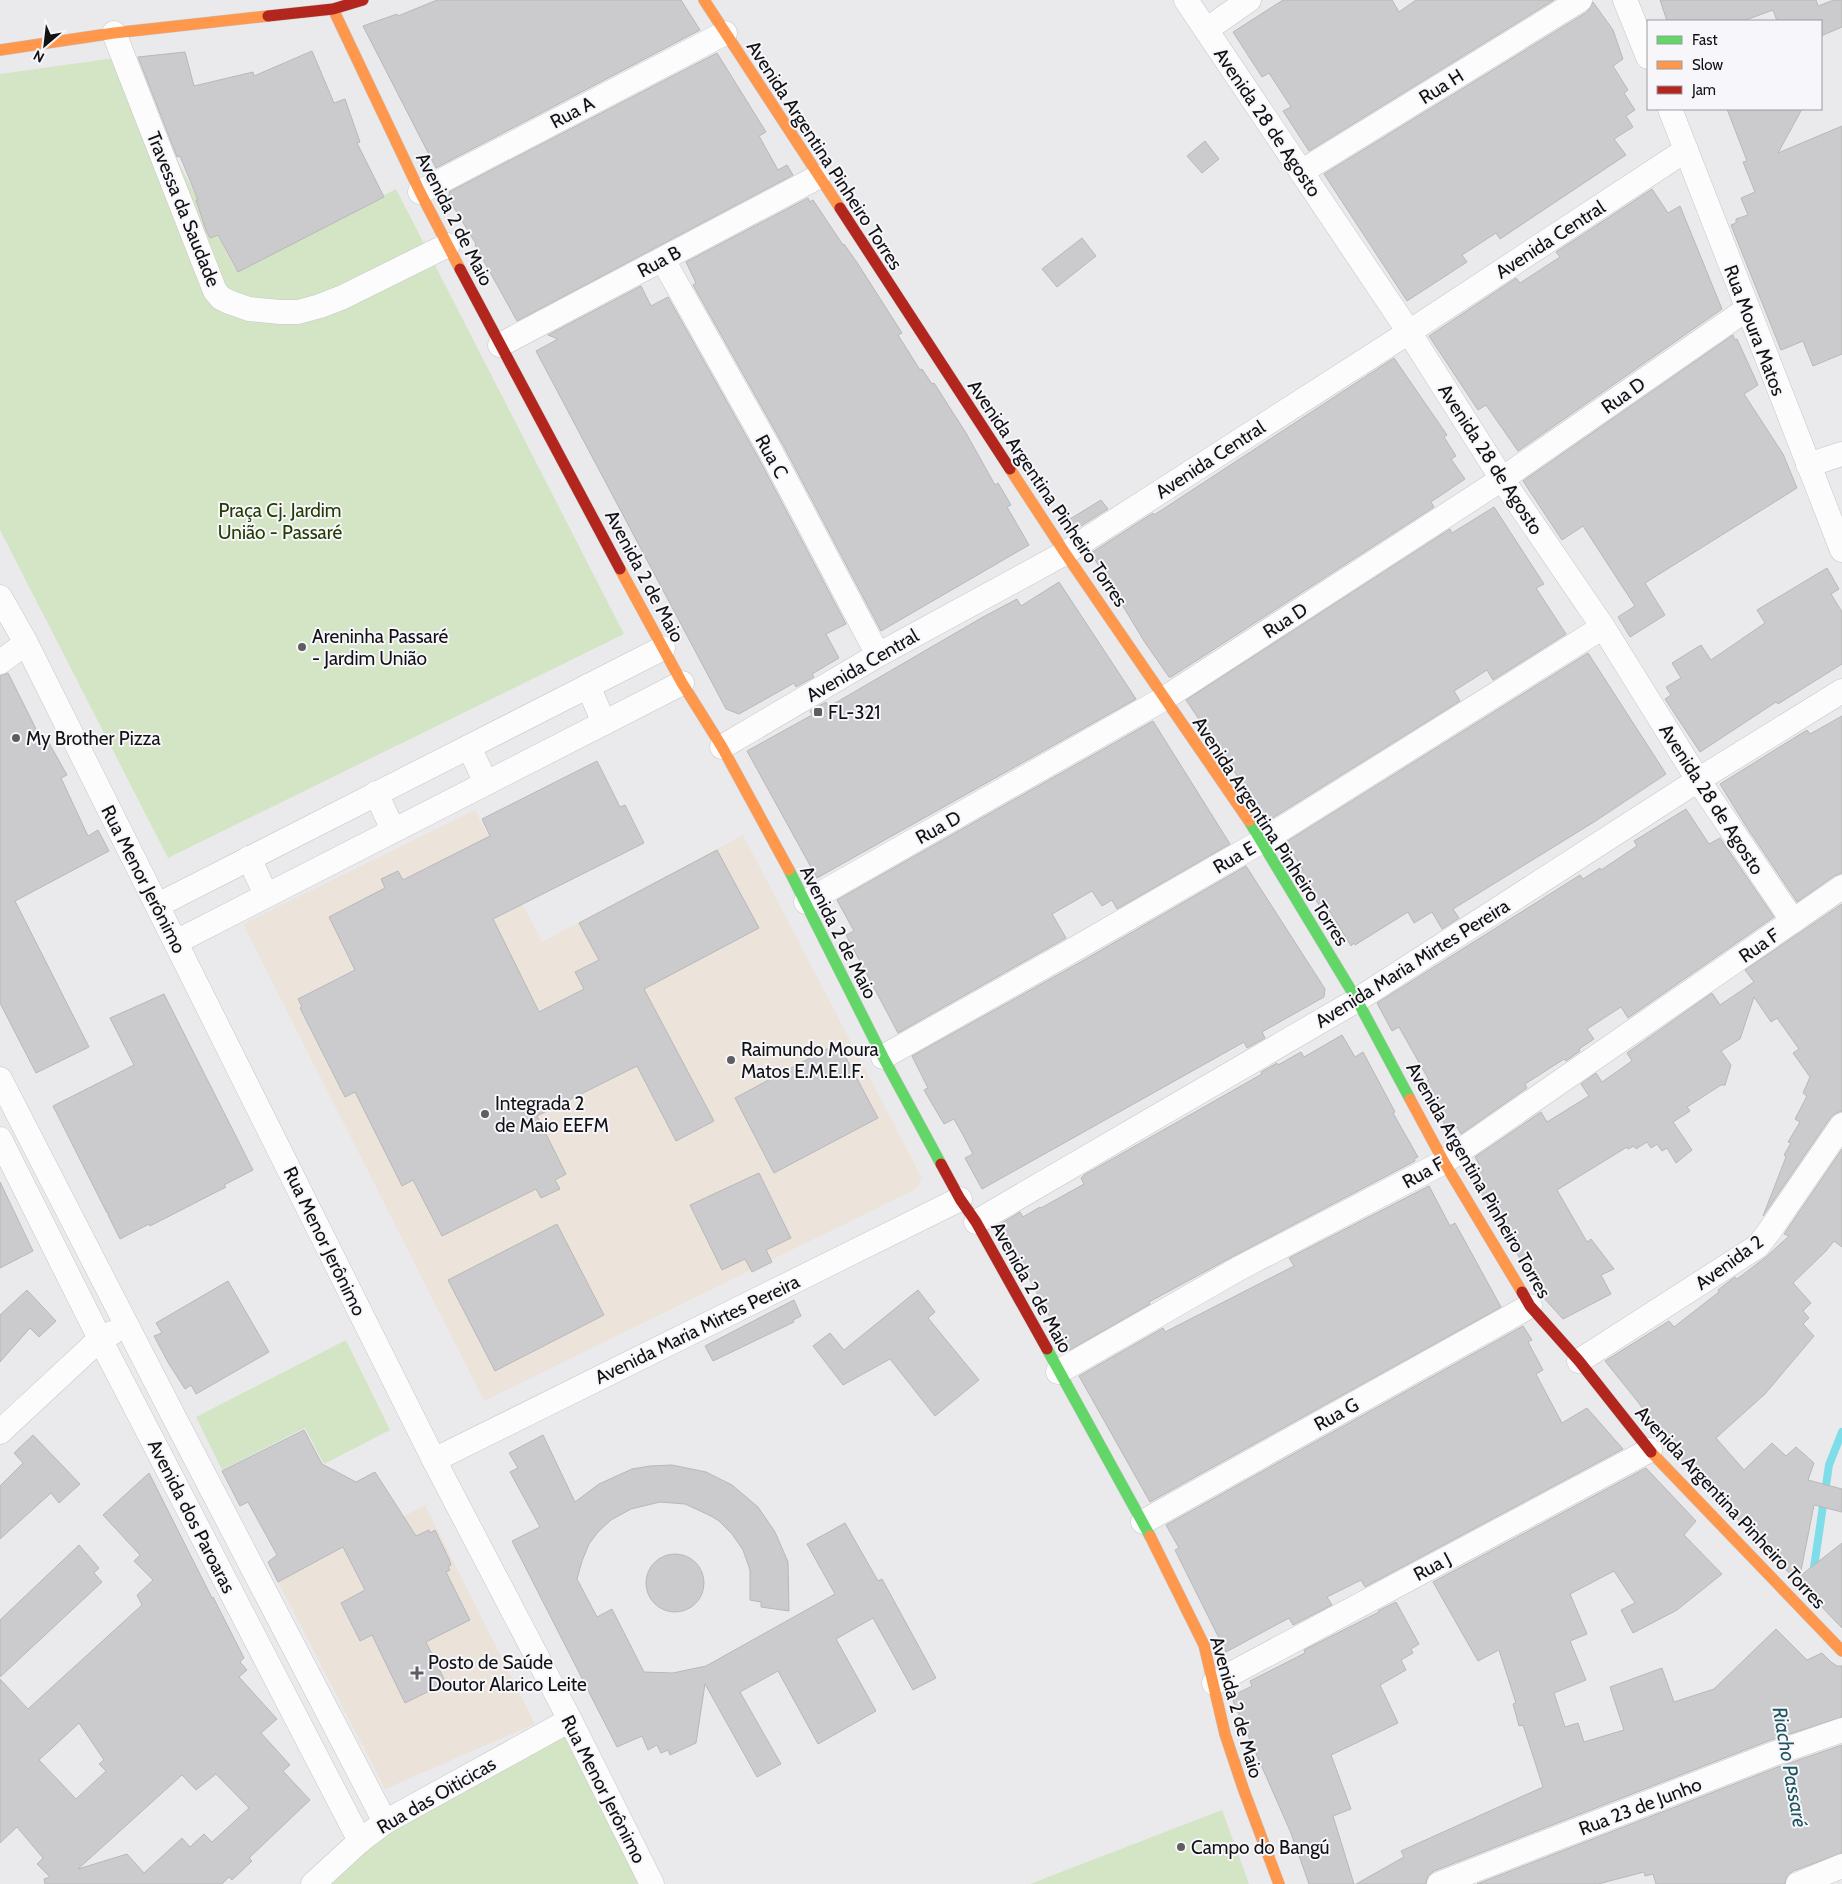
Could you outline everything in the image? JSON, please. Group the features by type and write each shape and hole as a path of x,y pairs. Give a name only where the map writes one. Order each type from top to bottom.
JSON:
{"street":[{"path":"0,50 114,33 333,9 363,0"},
{"name":"Avenida Argentina Pinheiro Torres","path":"704,0 1065,553 1262,841 1357,1000 1444,1162 1530,1306 1579,1361 1650,1450 1842,1651"},
{"name":"Avenida 28 de Agosto","path":"1186,0 1409,332 1502,479 1603,627 1698,780 1793,921"},
{"path":"1206,30 1249,0"},
{"name":"Rua H","path":"1301,172 1580,0"},
{"path":"1625,0 1647,55"},
{"name":"Avenida 2 de Maio","path":"333,9 420,192 500,345 682,683 722,747 806,902 883,1057 960,1198 976,1222 1143,1522 1204,1645 1225,1734 1279,1884"},
{"name":"Travessa da Saudade","path":"114,33 215,291 221,298 249,309 298,312 343,297 448,245"},
{"name":"Rua A","path":"420,192 725,33"},
{"name":"Rua Moura Matos","path":"1670,110 1746,309 1842,550"},
{"name":"Avenida Central","path":"722,747 878,655 1065,553 1409,332 1686,150"},
{"name":"Rua B","path":"500,345 818,177"},
{"name":"Rua C","path":"663,260 770,452 878,655"},
{"name":"Rua D","path":"806,902 1164,698 1502,479 1746,309"},
{"path":"1808,465 1842,454"},
{"name":"Rua Menor Jerônimo","path":"3,611 26,643 434,1460 570,1720 652,1884"},
{"name":"Rua E","path":"883,1057 1262,841 1603,627"},
{"path":"0,662 26,643"},
{"path":"158,905 663,648"},
{"path":"176,942 682,683"},
{"path":"588,686 604,723"},
{"name":"Avenida Maria Mirtes Pereira","path":"976,1222 1357,1000 1698,780 1842,691"},
{"path":"469,747 486,783"},
{"path":"376,794 393,830"},
{"path":"249,858 266,895"},
{"name":"Rua F","path":"1058,1372 1238,1269 1444,1162 1842,887"},
{"name":"Avenida dos Paroaras","path":"0,1079 385,1822"},
{"name":"Avenida 2","path":"1579,1361 1758,1246 1842,1125"},
{"name":"Avenida dos Paroaras","path":"0,1139 100,1339 360,1841"},
{"path":"25,1189 50,1177"},
{"name":"Avenida Maria Mirtes Pereira","path":"434,1460 960,1198"},
{"name":"Rua G","path":"1143,1522 1530,1306"},
{"path":"0,1432 100,1339 127,1325"},
{"name":"Rua J","path":"1214,1683 1650,1450"},
{"name":"Rua das Oiticicas","path":"313,1884 360,1841 385,1822 570,1720"},
{"name":"Rua 23 de Junho","path":"1440,1884 1773,1754 1842,1730"},
{"path":"1798,1884 1838,1867"}],"shaded area":[{"name":"Integrada 2 de Maio EEFM","path":"475,810 542,942 743,835 922,1178 916,1189 484,1401 243,924"},
{"name":"Posto de Saúde Doutor Alarico Leite","path":"425,1505 535,1724 385,1789 278,1582"}],"green space":[{"name":"Praça Cj. Jardim União - Passaré","path":"122,57 236,270 396,189 624,634 168,858 0,530 0,74"},
{"path":"346,1340 390,1430 324,1464 305,1428 222,1470 196,1417"},
{"path":"563,1733 639,1884 327,1884 368,1845"},
{"name":"Campo do Bangú","path":"1222,1810 1249,1884 1030,1884"}],"building":[{"path":"437,0 681,0 700,30 436,168 363,26 397,14 398,16"},
{"path":"1283,0 1392,0 1399,12 1416,0 1554,0 1309,151 1283,111 1291,107 1269,73 1262,77 1233,32"},
{"path":"1660,0 1816,0 1818,6 1834,0 1842,0 1842,27 1822,36 1822,20 1777,20 1773,10 1746,20 1667,20"},
{"path":"1593,2 1613,30 1623,59 1613,66 1628,90 1624,93 1635,110 1626,116 1633,127 1614,139 1626,155 1500,239 1496,233 1462,255 1467,262 1407,301 1324,174 1587,12"},
{"path":"312,51 334,103 345,99 360,142 357,143 384,197 238,272 218,235 210,238 206,230 196,200 198,200 180,156 177,157 138,57 185,52 194,86 253,72 254,76"},
{"path":"717,53 766,132 759,136 778,170 787,165 793,175 517,321 476,244 447,196 450,194 449,192"},
{"path":"1727,110 1801,110 1778,153 1842,126 1842,354 1813,366 1803,341 1781,350 1731,225 1736,223 1736,219 1748,215 1741,198 1755,192 1743,162 1747,161"},
{"path":"1205,141 1219,159 1202,173 1187,156"},
{"path":"1652,189 1668,213 1680,206 1722,309 1518,451 1486,405 1478,410 1429,336 1516,278 1520,283 1560,257 1556,252"},
{"path":"808,198 810,202 813,200 858,264 902,333 898,335 920,370 922,369 932,384 934,383 966,433 995,485 998,483 1011,505 1007,507 1029,545 881,631 783,445 693,285 696,283 686,262"},
{"path":"1082,238 1096,256 1057,287 1042,269"},
{"path":"641,286 651,306 668,297 759,459 846,624 826,634 839,658 812,674 814,677 796,687 794,683 739,714 726,709 536,351 558,339 548,335"},
{"path":"1733,335 1735,340 1737,339 1758,385 1744,394 1783,454 1797,488 1645,583 1665,615 1630,637 1618,617 1635,606 1583,526 1562,540 1523,481"},
{"path":"1394,358 1447,435 1444,437 1456,456 1451,459 1465,479 1431,502 1434,507 1169,677 1144,641 1091,553 1153,513 1154,515"},
{"path":"1101,500 1108,509 1076,529 1070,519"},
{"path":"1494,507 1544,584 1536,588 1566,634 1493,680 1487,670 1454,691 1460,701 1267,820 1186,700 1450,529 1452,533"},
{"path":"1827,568 1839,589 1831,594 1842,612 1842,664 1778,704 1776,702 1700,752 1665,699 1671,695 1666,687 1681,678 1672,663 1701,645 1711,660 1765,623 1757,610"},
{"path":"1059,582 1136,699 817,878 747,751 812,715 810,711 826,702 830,706 983,617 1017,599 1021,606"},
{"path":"1588,653 1666,774 1594,822 1453,909 1459,918 1442,929 1432,912 1414,923 1408,912 1351,946 1324,902 1319,905 1299,872 1303,870 1286,842"},
{"path":"8,673 41,739 45,736 67,775 61,778 88,836 98,830 109,851 15,901 89,1047 36,1073 0,1003 0,676"},
{"path":"1842,716 1842,873 1834,876 1797,902 1720,784 1807,730 1810,734"},
{"path":"1153,721 1230,844 1117,909 1112,900 1102,906 1092,891 1052,914 1066,938 898,1033 846,935 854,931 837,900"},
{"path":"597,761 620,807 625,805 644,843 493,919 539,1012 584,989 575,972 599,960 579,923 717,850 759,928 644,989 714,1121 676,1141 637,1066 537,1116 566,1174 555,1180 560,1189 541,1198 536,1189 442,1236 413,1180 402,1186 355,1092 345,1097 300,1008 302,1007 298,999 355,970 329,917 385,888 381,879 398,871 403,880 490,836 482,819"},
{"path":"1686,809 1709,844 1720,838 1774,917 1628,1018 1621,1007 1587,1029 1594,1039 1579,1049 1580,1051 1525,1084 1527,1088 1461,1134 1457,1127 1449,1132 1422,1084 1429,1080 1399,1027 1392,1031 1377,1003 1580,875 1583,879 1600,868 1601,870 1637,846 1634,841"},
{"path":"1246,866 1325,989 1324,997 1262,1032 1265,1038 1247,1048 1244,1042 982,1189 965,1158 973,1154 963,1135 954,1119 944,1124 924,1090 928,1088 912,1056 1079,963"},
{"path":"1842,904 1842,1111 1831,1117 1763,1216 1786,1157 1784,1155 1791,1143 1788,1142 1800,1122 1795,1119 1807,1096 1803,1093 1810,1077 1793,1053 1799,1049 1777,1018 1771,1022 1754,997 1740,1039 1721,1051 1731,1065 1725,1085 1721,1085 1687,1107 1690,1111 1673,1122 1692,1150 1676,1163 1667,1148 1662,1151 1657,1144 1651,1148 1647,1142 1636,1149 1634,1146 1628,1149 1627,1147 1557,1190 1587,1242 1591,1239 1614,1269 1601,1275 1611,1294 1563,1319 1543,1297 1472,1178 1483,1171 1475,1157 1541,1112 1547,1122 1589,1096 1581,1084 1596,1073 1602,1082 1632,1061 1627,1053 1712,993 1720,1005 1754,982 1745,970"},
{"path":"164,994 253,1170 224,1185 226,1187 150,1226 149,1224 120,1239 108,1215 109,1213 107,1213 53,1106 134,1065 110,1018"},
{"path":"1342,1035 1355,1057 1363,1052 1395,1112 1393,1113 1418,1157 1414,1159 1415,1161 1149,1302 1150,1304 1068,1351 1000,1224 1020,1212 1023,1217 1084,1184 1081,1178 1084,1175 1262,1074 1261,1072 1277,1063 1278,1065 1301,1052 1304,1057"},
{"path":"838,1043 878,1118 774,1173 735,1098"},
{"path":"1842,1149 1842,1247 1834,1241 1793,1283 1811,1303 1803,1311 1809,1318 1803,1324 1814,1336 1765,1394 1716,1438 1744,1470 1772,1443 1786,1456 1796,1447 1814,1463 1808,1480 1842,1489 1842,1512 1814,1505 1800,1576 1842,1543 1842,1628 1665,1444 1667,1443 1638,1402 1605,1361 1669,1321 1674,1327 1719,1292 1718,1290 1732,1279 1735,1277 1737,1279 1766,1257 1789,1236 1784,1234"},
{"path":"759,1173 791,1238 766,1250 772,1262 752,1272 745,1259 722,1270 690,1205"},
{"path":"0,1182 33,1251 0,1268"},
{"path":"1429,1186 1450,1226 1455,1223 1501,1307 1150,1502 1079,1376 1163,1328 1165,1332 1294,1266 1289,1258"},
{"path":"557,1224 604,1315 495,1371 448,1280"},
{"path":"228,1281 269,1352 196,1394 191,1385 185,1389 169,1364 154,1336 162,1333 156,1323"},
{"path":"27,1290 56,1321 39,1337 30,1328 0,1362 0,1315"},
{"path":"918,1290 935,1312 928,1318 979,1380 935,1416 890,1359 843,1385 813,1346 830,1333 844,1350"},
{"path":"794,1300 801,1316 793,1320 794,1322 713,1361 705,1346"},
{"path":"1523,1326 1532,1340 1528,1342 1543,1370 1536,1374 1562,1423 1587,1408 1623,1449 1365,1587 1361,1580 1327,1597 1332,1605 1293,1625 1289,1618 1226,1652 1175,1550 1179,1548 1166,1525"},
{"path":"304,1430 322,1464 356,1482 375,1472 416,1536 429,1530 430,1533 435,1530 449,1559 451,1565 448,1567 450,1570 446,1572 470,1620 426,1642 446,1683 405,1703 372,1635 360,1641 341,1603 365,1590 343,1547 278,1582 268,1562 277,1555 248,1502 240,1506 222,1471"},
{"path":"33,1435 80,1484 59,1503 51,1493 0,1539 0,1486 23,1463 14,1453"},
{"path":"543,1435 575,1502 599,1484 632,1469 672,1465 706,1472 732,1485 758,1507 775,1532 788,1562 789,1611 761,1607 761,1602 750,1600 750,1570 743,1550 732,1534 711,1516 685,1504 660,1502 631,1509 611,1520 589,1544 577,1579 597,1617 612,1609 644,1672 673,1673 706,1666 835,1594 807,1544 845,1523 878,1581 882,1579 936,1678 913,1690 873,1618 836,1639 876,1711 818,1744 778,1671 740,1692 781,1764 757,1777 705,1684 696,1743 670,1755 668,1750 661,1753 657,1745 648,1750 642,1736 617,1747 512,1541 540,1527 510,1472 518,1468 509,1453"},
{"path":"1646,1468 1696,1521 1684,1535 1722,1574 1677,1610 1633,1633 1621,1610 1635,1603 1614,1571 1570,1594 1587,1634 1570,1641 1586,1680 1554,1693 1565,1727 1578,1723 1584,1742 1624,1730 1610,1687 1662,1668 1674,1702 1714,1689 1776,1629 1807,1660 1822,1653 1837,1666 1842,1666 1842,1717 1768,1741 1434,1871 1428,1876 1426,1884 1356,1884 1404,1857 1401,1851 1543,1787 1523,1725 1519,1726 1513,1704 1516,1703 1499,1650 1478,1661 1433,1582"},
{"path":"149,1473 244,1658 240,1662 247,1670 239,1677 277,1719 261,1733 290,1765 283,1771 310,1800 249,1858 252,1861 232,1880 229,1877 222,1884 45,1884 44,1879 50,1877 37,1864 43,1858 17,1827 0,1843 0,1679 28,1709 142,1605 137,1595 153,1580 134,1561 140,1555 103,1515","holes":["79,1723 104,1760 99,1764 106,1771 76,1799 39,1760","216,1774 249,1808 212,1842 204,1834 190,1847 182,1838 144,1873 127,1854 78,1869 182,1775 196,1790"]},
{"path":"79,1545 99,1568 94,1573 102,1582 0,1677 0,1620"},
{"path":"675,1554 686,1556 699,1567 704,1583 702,1594 691,1607 675,1612 664,1610 651,1599 646,1583 648,1572 659,1559"},
{"path":"1396,1602 1419,1644 1411,1649 1413,1653 1401,1660 1406,1670 1380,1685 1398,1723 1331,1755 1351,1809 1333,1816 1354,1884 1309,1884 1291,1833 1233,1701 1236,1694 1252,1686 1250,1681 1305,1653 1304,1650"},
{"path":"1842,1745 1842,1853 1793,1871 1787,1876 1785,1884 1656,1884 1653,1874 1645,1876 1644,1872 1598,1884 1477,1884 1778,1767"}],"waterway":[{"name":"Riacho Passaré","path":"1813,1574 1829,1465 1842,1432"}],"traffic: fast":[{"path":"1249,821 1357,1000 1410,1099"},
{"path":"789,870 883,1057 941,1164"},
{"path":"1047,1349 1150,1536"}],"traffic: slow":[{"path":"704,0 840,208"},
{"path":"333,9 420,192 460,269"},
{"path":"0,50 114,33 268,16"},
{"path":"1010,469 1065,553 1249,821"},
{"path":"620,569 682,683 722,747 789,870"},
{"path":"1410,1099 1444,1162 1522,1292"},
{"path":"1651,1452 1842,1651"},
{"path":"1150,1536 1204,1645 1225,1734 1279,1884"}],"traffic: jam":[{"path":"268,16 333,9 363,0"},
{"path":"840,208 1010,469"},
{"path":"460,269 620,569"},
{"path":"941,1164 960,1199 976,1222 1047,1349"},
{"path":"1522,1292 1530,1306 1579,1361 1651,1452"}],"place":[{"name":"Areninha Passaré - Jardim União","path":"302,647"},
{"name":"FL-321","path":"818,712"},
{"name":"My Brother Pizza","path":"16,738"},
{"name":"Raimundo Moura Matos E.M.E.I.F.","path":"731,1060"},
{"name":"Integrada 2 de Maio EEFM","path":"485,1114"},
{"name":"Posto de Saúde Doutor Alarico Leite","path":"417,1673"},
{"name":"Campo do Bangú","path":"1181,1847"}]}
